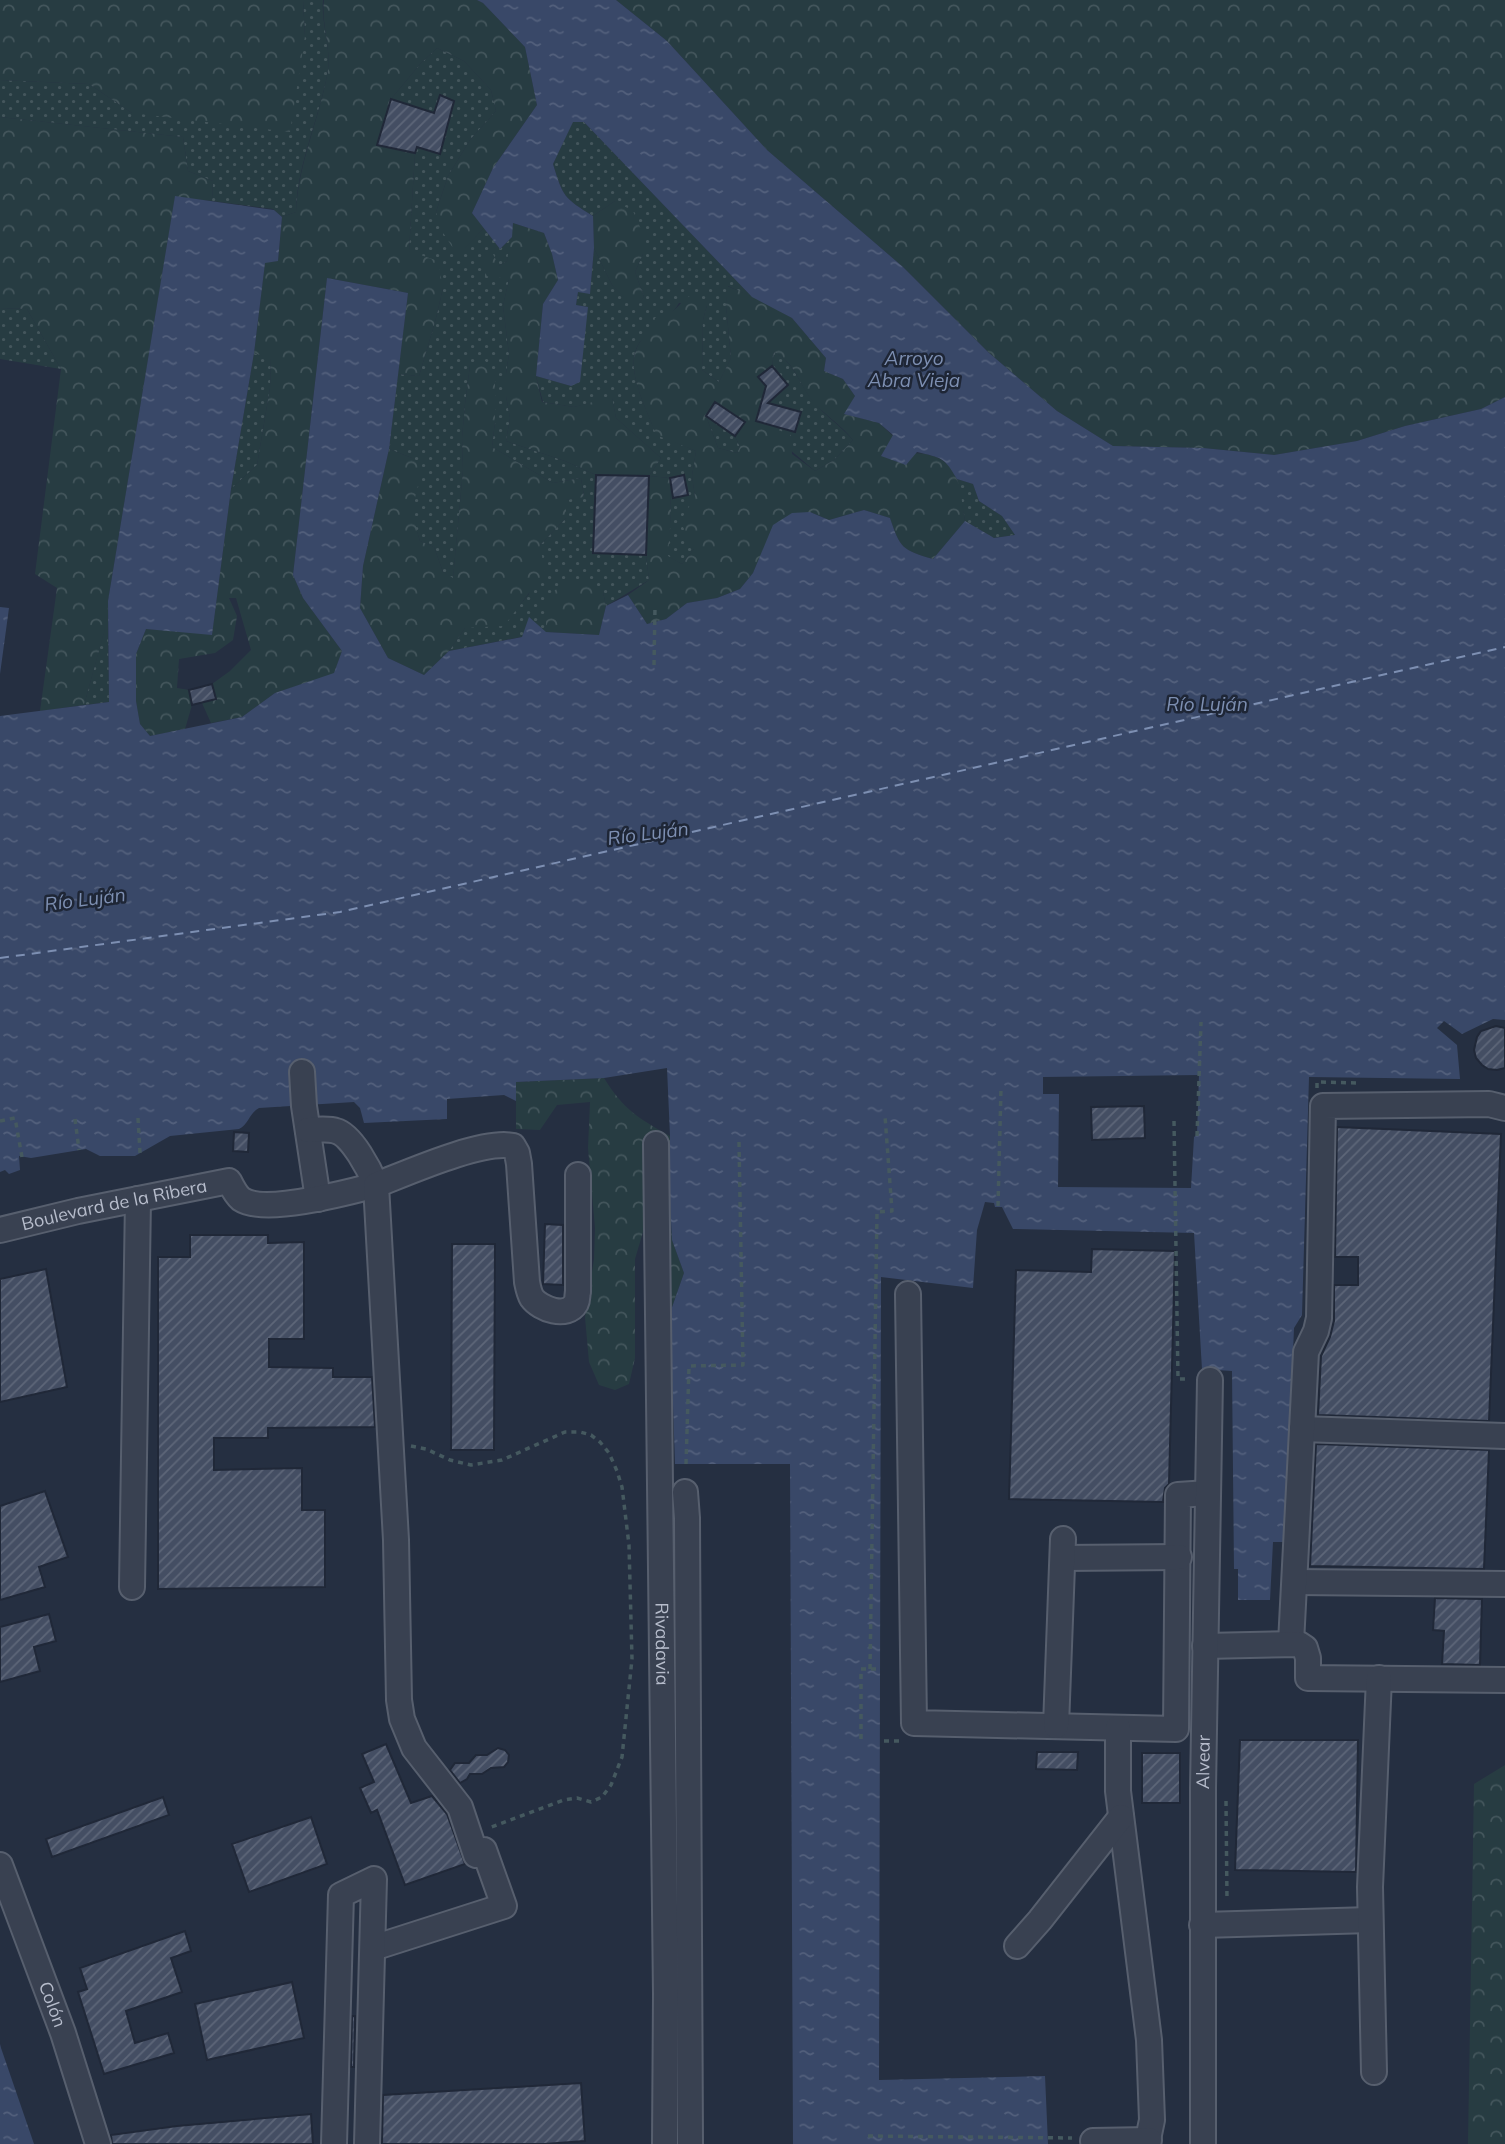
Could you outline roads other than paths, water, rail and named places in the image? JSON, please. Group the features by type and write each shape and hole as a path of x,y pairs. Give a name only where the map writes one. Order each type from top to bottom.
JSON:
{"street":[{"path":"302,1072 318,1199 376,1185 473,1150 503,1143 513,1146 519,1164 530,1296 540,1306 554,1311 570,1309 576,1303 578,1292 578,1175"},
{"path":"1291,1643 1306,1352 1316,1331 1318,1318 1323,1106 1489,1104 1505,1108"},
{"path":"308,1130 335,1130 346,1135 376,1185 391,1447 401,1720 414,1748 460,1807 476,1855 484,1850 504,1906 373,1948"},
{"name":"Rivadavia","path":"656,1144 666,1994 665,2144"},
{"name":"Boulevard de la Ribera","path":"0,1230 78,1211 229,1181 241,1199 256,1205 318,1199"},
{"path":"132,1587 138,1199"},
{"path":"908,1294 914,1723 1176,1729 1178,1495 1208,1493"},
{"name":"Alvear","path":"1203,2144 1202,1925 1210,1380"},
{"path":"1302,1430 1505,1436"},
{"path":"685,1492 690,2144"},
{"path":"1056,1726 1063,1549 1178,1556"},
{"path":"1295,1582 1505,1584"},
{"path":"1205,1646 1299,1644 1305,1648 1308,1658 1308,1678 1505,1680"},
{"path":"1374,2072 1370,1873 1380,1678"},
{"path":"1093,2141 1148,2142 1152,2120 1149,2040 1118,1791 1118,1728"},
{"path":"1017,1946 1121,1817"},
{"name":"Colón","path":"0,1865 63,2033 97,2144"},
{"path":"334,2144 341,1895 374,1879 367,2144"},
{"path":"1202,1925 1370,1920"}],"water":[{"name":"Río Luján","path":"477,0 616,0 667,41 767,150 903,267 988,352 1057,411 1113,446 1203,448 1274,455 1357,441 1405,426 1481,409 1505,397 1505,1020 1493,1019 1462,1034 1444,1021 1437,1028 1457,1045 1460,1079 1309,1077 1302,1315 1294,1328 1285,1542 1273,1542 1270,1600 1238,1600 1238,1569 1234,1569 1232,1371 1202,1369 1194,1233 1013,1229 1002,1207 985,1202 977,1230 973,1288 881,1277 879,2080 1045,2076 1048,2144 793,2144 790,1464 675,1464 670,1313 684,1273 672,1240 667,1068 604,1078 516,1082 516,1101 504,1095 447,1099 447,1119 364,1123 360,1108 354,1102 259,1108 239,1129 170,1136 135,1156 100,1156 86,1149 31,1158 19,1156 20,1170 9,1174 5,1170 0,1172 0,716 109,702 108,601 175,196 274,210 282,217 278,261 265,263 212,635 146,629 136,654 136,701 140,724 150,736 242,717 275,693 334,673 342,651 303,598 293,575 327,278 408,293 389,449 363,566 360,608 388,658 424,675 449,651 522,637 529,617 546,632 599,635 606,606 628,595 647,624 666,619 687,603 717,598 740,589 753,573 773,525 792,513 810,512 829,520 864,510 890,518 900,542 908,550 933,559 965,521 994,538 1015,535 1002,516 979,501 973,484 957,479 942,460 917,452 906,465 881,456 893,435 879,423 844,414 855,396 843,379 824,371 826,358 792,318 752,297 584,122 573,122 553,164 566,196 593,216 594,248 590,294 578,292 576,305 588,307 580,382 571,386 536,376 543,304 558,280 544,233 513,223 512,237 500,249 472,213 493,168 537,105 525,47","holes":["1199,1075 1197,1135 1194,1137 1191,1188 1058,1187 1059,1094 1043,1094 1043,1077"]},
{"path":"0,607 9,608 0,674"},
{"path":"0,2044 1,2048 34,2144 0,2144"}],"water label":[{"name":"Arroyo Abra Vieja","path":"914,369"}]}
